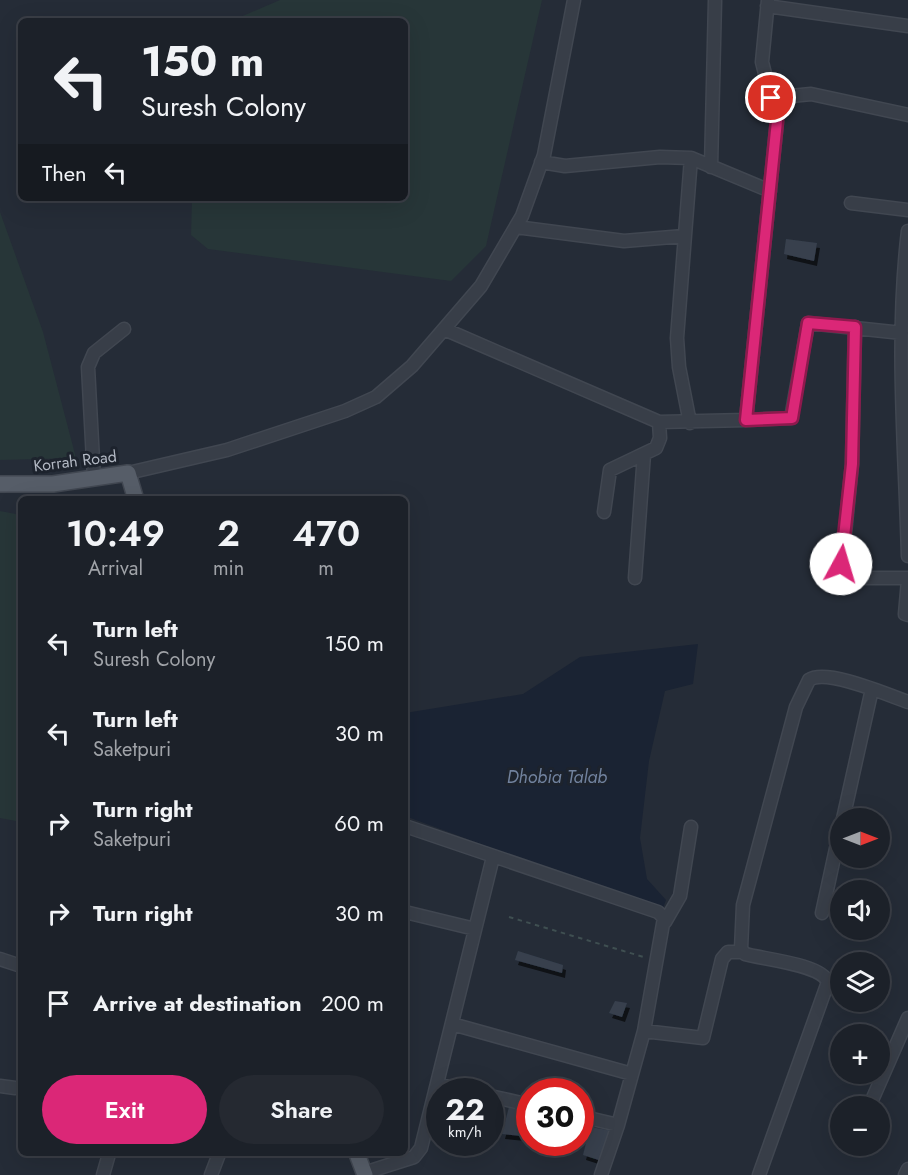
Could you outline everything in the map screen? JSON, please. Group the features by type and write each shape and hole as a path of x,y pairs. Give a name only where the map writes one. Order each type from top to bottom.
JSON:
{"main road":[{"name":"Korrah Road","path":"0,484 53,484 128,473 134,496"},
{"path":"358,1156 364,1174"}],"street":[{"path":"128,473 227,450 345,411 375,397 403,374 482,286 516,227 541,162 573,0"},
{"path":"711,167 715,1"},
{"path":"746,420 777,121 762,62 768,3 908,26"},
{"path":"771,98 811,94 908,115"},
{"path":"541,162 565,166 660,157 691,158 770,191"},
{"path":"690,423 677,352 691,158"},
{"path":"851,203 908,210"},
{"path":"516,227 624,241 684,236"},
{"path":"908,231 902,280 908,556"},
{"path":"444,329 659,422 690,423 792,418 808,323 902,333"},
{"path":"855,327 852,464 841,573 847,578 908,579 905,614 908,615"},
{"path":"94,479 88,367 94,353 124,329"},
{"path":"604,512 610,470 658,445 659,422"},
{"path":"635,578 644,454"},
{"path":"742,952 743,905 796,707 805,686 814,677 819,676 872,689 908,702"},
{"path":"845,808 872,689"},
{"path":"408,827 658,912 665,922"},
{"path":"601,1175 618,1125 644,1031 665,922 680,896 691,827"},
{"path":"439,1078 493,857"},
{"path":"822,913 832,868"},
{"path":"408,913 475,929"},
{"path":"644,1031 703,1038 722,959 728,952 742,952 800,966 828,980 759,1175"},
{"path":"0,959 18,965"},
{"path":"874,1096 908,1018"},
{"path":"452,1024 632,1074"},
{"path":"0,1086 15,1088"},
{"path":"594,1119 618,1125"},
{"path":"364,1174 414,1157 418,1153 426,1125"},
{"path":"103,1175 108,1156"},
{"path":"211,1175 218,1156"},
{"path":"905,1175 908,1169"}],"path":[{"path":"509,917 658,962"}],"shaded area":[{"path":"280,0 542,0 486,246 451,281 208,249 191,235 192,201 408,201 408,18 238,18"},
{"path":"0,212 43,332 76,458 0,460"},
{"path":"0,511 18,514 18,821 0,818"}],"water":[{"name":"Dhobia Talab","path":"698,644 693,684 665,691 649,761 640,838 647,879 666,900 662,911 408,817 408,713 523,694 580,657"}],"building":[{"path":"786,239 817,243 814,261 784,254"},
{"path":"518,951 563,965 562,973 515,960"},
{"path":"615,1001 627,1003 622,1017 609,1013"},
{"path":"509,1107 516,1109 516,1135 504,1134"},
{"path":"594,1128 614,1131 605,1162 586,1156 594,1156"}],"route":[{"path":"771,98 777,121 746,420 789,420 792,418 808,323 855,327 852,464 841,564"}]}
